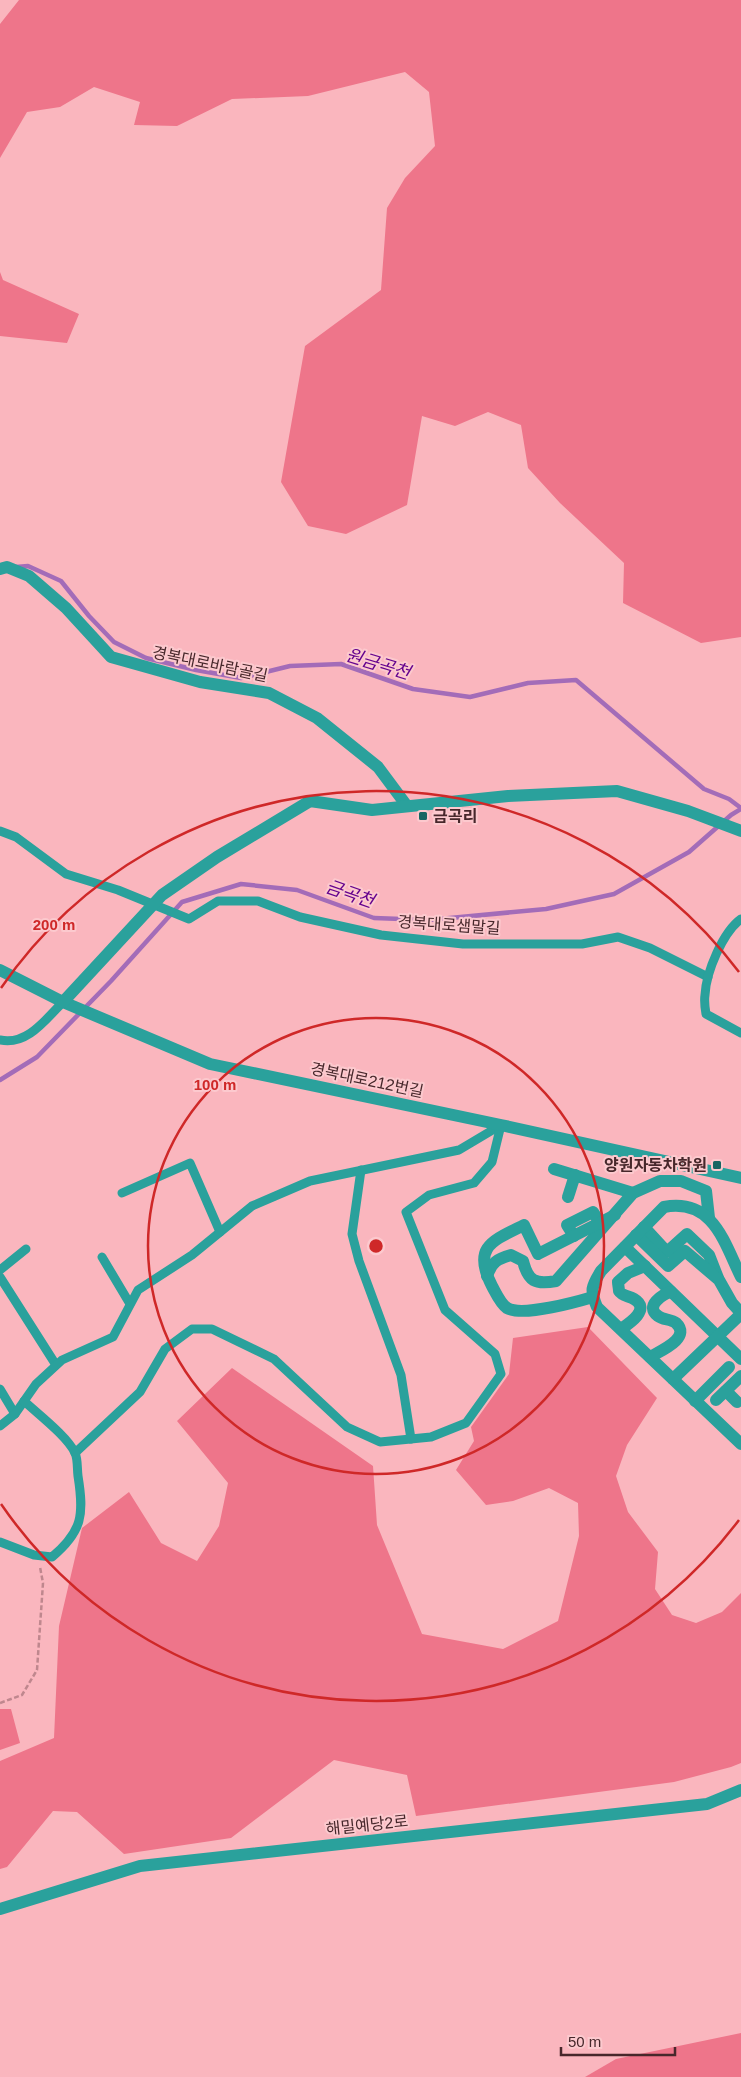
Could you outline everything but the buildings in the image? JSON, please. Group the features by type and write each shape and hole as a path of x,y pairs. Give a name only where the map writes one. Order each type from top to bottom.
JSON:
{"street":[{"name":"경복대로바람골길","path":"0,569 6,567 29,576 66,608 111,657 200,682 268,693 317,718 378,767 408,806"},
{"path":"63,1002 157,904 162,895 217,857 310,801 372,810 508,796 617,791 735,829"},
{"name":"경복대로212번길","path":"0,970 63,1002 210,1064 741,1178"},
{"path":"554,1169 634,1193"},
{"path":"697,1188 706,1170"},
{"path":"568,1197 575,1175"},
{"path":"487,1276 491,1264 498,1258 511,1255 523,1261 526,1274 533,1281 546,1283 556,1281 634,1193 660,1181 681,1181 706,1191 709,1218"},
{"path":"738,1437 650,1358 597,1307 591,1292 594,1282 602,1271 640,1231 664,1207 678,1204 701,1212 709,1218 722,1237 741,1277"},
{"path":"593,1297 551,1308 519,1310 508,1308 497,1296 484,1271 485,1252 495,1239 524,1225 538,1254 615,1216"},
{"path":"640,1231 668,1252 687,1234 709,1254 719,1280 732,1303 741,1314 673,1379"},
{"path":"625,1247 741,1359"},
{"path":"621,1330 634,1320 640,1310 636,1300 624,1295 619,1290 618,1282 628,1272 645,1266"},
{"path":"650,1358 675,1343 680,1337 680,1329 676,1324 658,1316 654,1307 656,1300 662,1295 671,1292"},
{"path":"696,1400 714,1374 729,1367"},
{"path":"716,1400 741,1376"},
{"path":"726,1391 737,1402"},
{"name":"해밀예당2로","path":"0,1909 140,1866 706,1804 741,1790"}],"lane":[{"name":"경복대로샘말길","path":"0,831 16,837 66,874 157,904 189,919 218,901 258,901 300,917 381,935 463,944 582,944 618,937 650,948 708,977"},
{"path":"741,919 732,925 712,964 704,994 706,1014 741,1033"},
{"path":"0,1040 5,1041 27,1037 63,1002"},
{"path":"0,1426 15,1414 36,1384 62,1360 113,1337 138,1290 192,1255 252,1206 310,1181 459,1150 501,1125"},
{"path":"75,1453 140,1392 165,1349 192,1329 212,1329 274,1359 347,1427 380,1442 431,1437 466,1423 501,1374 495,1354 445,1310 406,1212 429,1196 474,1183 492,1162 501,1125"},
{"path":"122,1193 190,1163 220,1232"},
{"path":"362,1170 352,1234 359,1262 401,1376 411,1439"},
{"path":"0,1270 26,1249"},
{"path":"102,1257 130,1304"},
{"path":"0,1277 56,1365"},
{"path":"0,1389 15,1414"},
{"path":"0,1542 34,1555 52,1556 64,1546 77,1530 82,1503 75,1453 59,1433 24,1401"}],"path":[{"path":"0,1703 22,1695 37,1670 43,1583 40,1564 44,1556"}],"shaded area":[{"path":"19,0 741,0 741,637 701,643 623,603 624,563 560,503 528,468 521,425 488,412 455,426 422,416 407,505 346,534 308,526 281,482 305,346 381,290 387,208 405,178 435,146 429,92 405,72 308,96 232,99 177,126 134,125 140,102 94,87 60,107 27,112 0,158 0,24"},
{"path":"0,272 3,280 79,314 67,343 0,336"},
{"path":"588,1327 657,1398 627,1445 616,1476 628,1512 658,1552 655,1589 672,1615 696,1623 722,1612 741,1593 741,1763 674,1782 416,1816 407,1775 334,1760 231,1838 124,1854 77,1812 53,1811 7,1867 0,1869 0,1761 54,1738 59,1626 82,1528 129,1492 161,1543 197,1561 219,1526 228,1483 177,1421 232,1368 373,1466 377,1525 422,1634 503,1649 558,1621 579,1536 578,1503 549,1488 513,1501 486,1505 456,1470 474,1441 471,1427 509,1374 513,1338"},
{"path":"0,1709 11,1709 20,1743 0,1750"},
{"path":"741,2033 741,2077 585,2077 616,2059"}],"waterway":[{"name":"원금곡천","path":"16,567 28,566 61,581 89,616 114,642 146,658 196,670 241,678 290,666 341,664 413,689 470,697 528,683 576,680 704,789 729,799 741,808"},
{"name":"금곡천","path":"0,1080 37,1057 111,981 182,902 241,884 297,890 374,918 429,920 546,909 614,894 689,852 731,815 741,809"}],"place":[{"name":"금곡리","path":"423,816"},
{"name":"양원자동차학원","path":"717,1165"}]}
